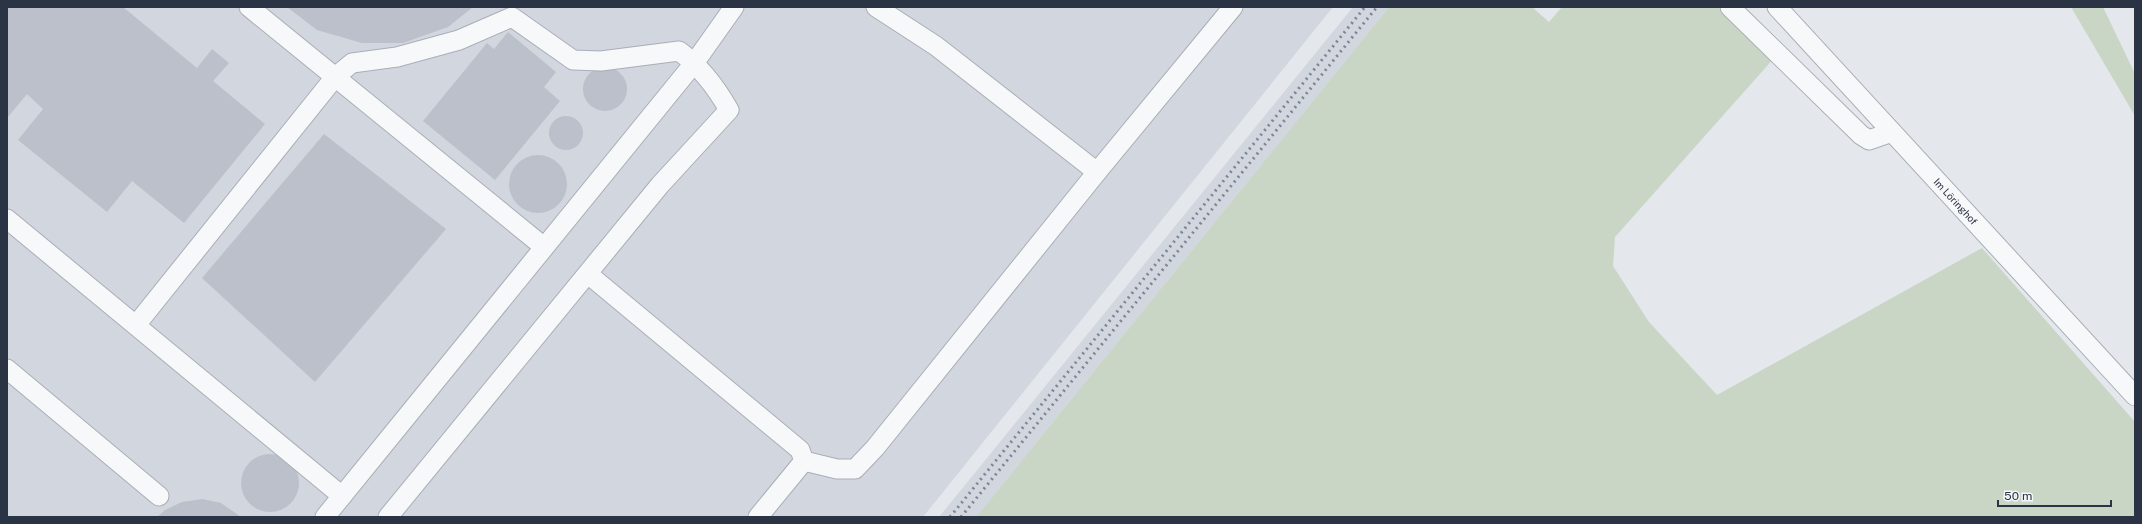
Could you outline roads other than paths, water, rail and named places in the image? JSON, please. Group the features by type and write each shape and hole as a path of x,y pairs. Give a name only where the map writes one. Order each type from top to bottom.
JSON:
{"street":[{"path":"249,7 544,247"},
{"path":"325,517 695,62 734,7"},
{"path":"876,7 936,46 1097,172"},
{"path":"804,461 837,469 855,469 875,448 1097,172 1233,7"},
{"path":"1730,7 1861,136 1869,140 1892,132"},
{"name":"Im Löringhof","path":"1777,7 2135,396"},
{"path":"136,325 335,77 352,63 398,57 459,40 512,17 573,60 601,61 680,51 695,62 717,89 729,110 660,185 388,517"},
{"path":"7,219 342,496"},
{"path":"588,274 800,450 804,461"},
{"path":"7,369 159,496"},
{"path":"758,517 804,461"}],"railway":[{"path":"950,517 1365,7"},
{"path":"961,517 1377,7"}]}
